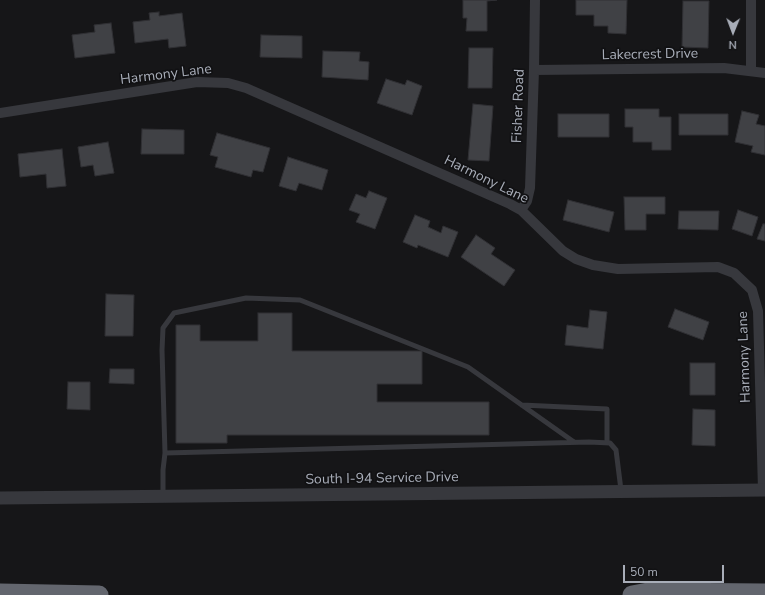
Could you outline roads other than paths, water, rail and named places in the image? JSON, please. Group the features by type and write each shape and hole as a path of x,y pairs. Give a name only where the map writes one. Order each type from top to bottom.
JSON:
{"highway":[{"path":"632,595 648,592 765,593"},
{"path":"0,593 99,595"}],"street":[{"name":"Fisher Road","path":"521,210 527,201 530,188 535,0"},
{"path":"750,71 751,0"},
{"name":"Lakecrest Drive","path":"534,70 724,68 765,74"},
{"name":"Harmony Lane","path":"0,113 197,82 228,83 261,95 521,210 563,251 576,259 594,265 618,269 718,267 734,273 747,283 756,297 758,311 764,490"},
{"name":"South I-94 Service Drive","path":"0,498 162,498 764,490"}],"lane":[{"path":"162,498 165,452 162,350 163,328 174,313 246,298 300,300 468,367 574,442"},
{"path":"522,405 606,409 607,443"},
{"path":"165,452 574,442 610,443 616,450 621,491"}]}
